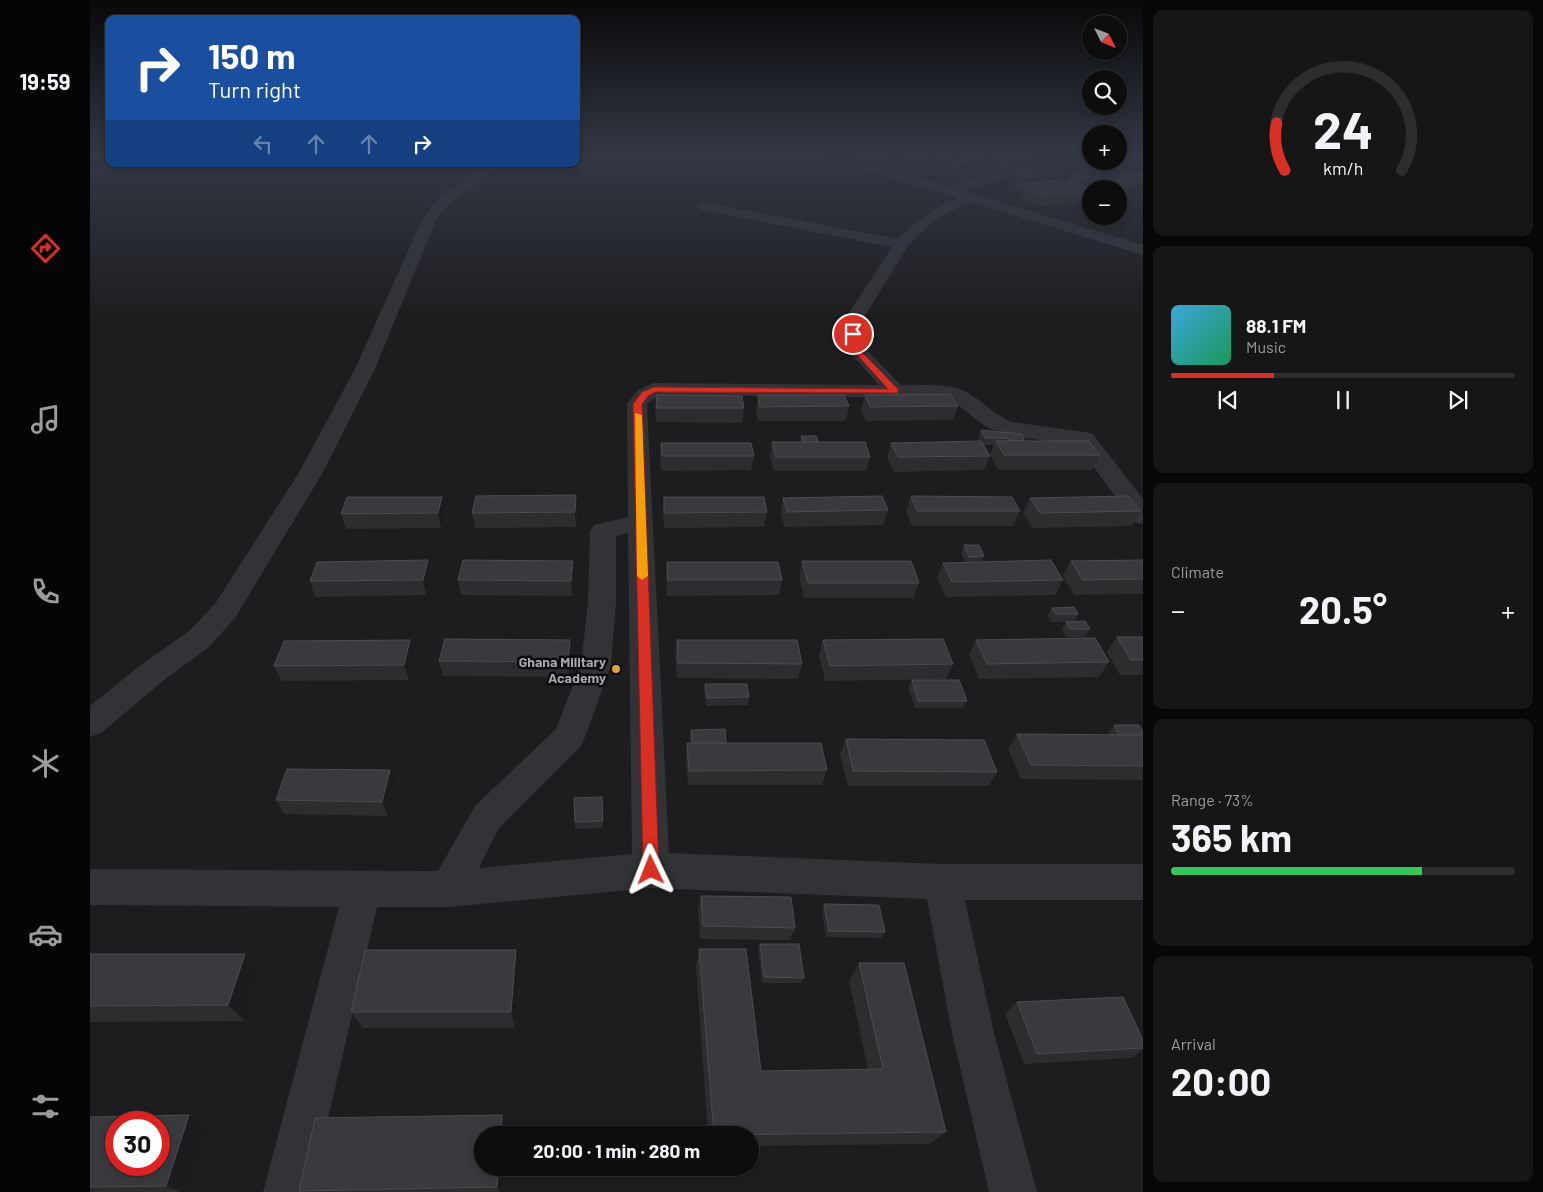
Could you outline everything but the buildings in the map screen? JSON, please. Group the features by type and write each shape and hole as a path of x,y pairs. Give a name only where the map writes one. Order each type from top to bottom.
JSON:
{"street":[{"path":"90,724 153,672 198,640 225,611 310,474 365,369 428,222 437,210"},
{"path":"721,210 901,244"},
{"path":"895,391 854,347 852,322 898,252 901,244 926,220 943,210"},
{"path":"1013,210 1143,250"},
{"path":"651,870 637,404 645,394 654,389 946,392 961,396 995,423 1008,428 1084,438 1143,516"},
{"path":"448,889 487,817 569,737 596,665 602,602 603,531 641,522"},
{"path":"90,887 448,889 651,870 942,882 1143,882"},
{"path":"942,882 973,1033 1012,1192"},
{"path":"287,1192 363,888"}],"shaded area":[{"name":"Ghana Military Academy","path":"90,210 1082,210 1082,225 1127,225 1127,210 1143,210 1143,1192 90,1192"}],"slow traffic":[{"path":"638,415 642,576"}],"place":[{"name":"Ghana Military Academy","path":"616,669"}],"route":[{"path":"651,870 637,404 645,394 654,389 895,391 854,347 853,334"}]}
